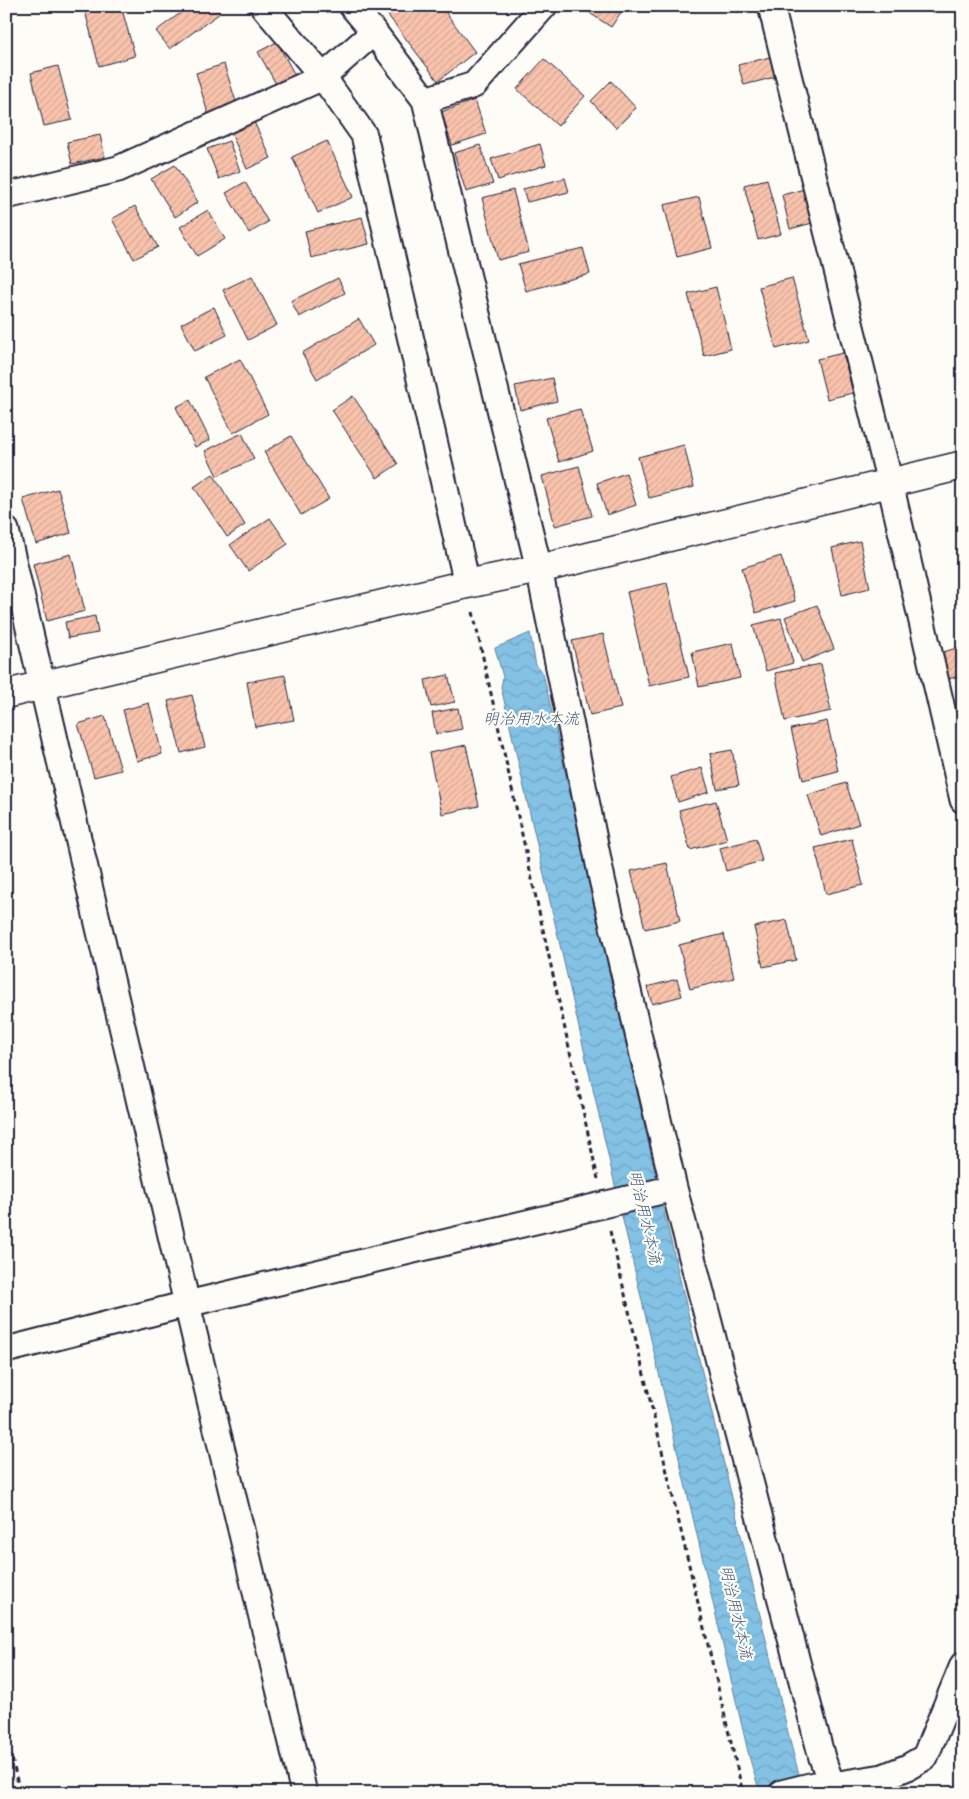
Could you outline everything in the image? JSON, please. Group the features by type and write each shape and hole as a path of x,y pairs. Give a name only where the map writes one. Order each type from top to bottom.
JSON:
{"street":[{"path":"263,6 324,77 364,135 472,583"},
{"path":"352,6 425,100 674,1188 822,1758 827,1788"},
{"path":"425,100 474,85 544,6"},
{"path":"771,6 890,483 963,800"},
{"path":"6,196 118,170 324,77 374,32"},
{"path":"6,694 533,570 963,465"},
{"path":"6,530 187,1304 304,1793"},
{"path":"6,1350 187,1304 674,1188"},
{"path":"782,1793 827,1788 883,1777 908,1767 925,1757 963,1665"}],"path":[{"path":"6,1733 20,1793"}],"water":[{"name":"明治用水本流","path":"530,633 536,666 543,673 663,1208 804,1793 760,1793 749,1756 622,1216 501,687 503,677 495,648"}],"building":[{"path":"103,6 121,6 135,56 99,66 85,11"},
{"path":"190,6 215,6 220,13 170,49 156,31"},
{"path":"398,6 441,6 475,52 438,81 387,14"},
{"path":"579,6 625,6 611,27"},
{"path":"277,42 298,81 280,91 258,52"},
{"path":"774,56 779,76 744,85 738,65"},
{"path":"544,59 585,96 558,126 517,89"},
{"path":"224,64 238,108 209,117 196,73"},
{"path":"58,66 72,120 44,126 31,73"},
{"path":"611,81 636,108 616,128 591,101"},
{"path":"475,100 486,134 452,145 441,112"},
{"path":"254,122 271,158 247,169 231,133"},
{"path":"100,135 105,157 72,164 67,142"},
{"path":"229,141 240,171 219,179 207,149"},
{"path":"327,141 353,197 318,213 292,157"},
{"path":"540,144 546,165 498,180 491,159"},
{"path":"480,145 493,184 466,192 454,153"},
{"path":"175,165 198,202 175,217 151,179"},
{"path":"565,178 569,192 527,202 523,189"},
{"path":"767,179 781,234 758,240 744,185"},
{"path":"245,182 268,222 249,233 226,193"},
{"path":"808,188 816,222 790,229 782,195"},
{"path":"513,190 529,252 498,260 482,198"},
{"path":"699,197 712,248 677,257 664,205"},
{"path":"135,206 158,247 134,259 112,219"},
{"path":"208,210 225,239 197,256 180,227"},
{"path":"362,217 369,244 311,258 305,231"},
{"path":"583,248 590,274 526,291 518,264"},
{"path":"252,276 277,325 248,340 223,290"},
{"path":"338,278 345,293 299,317 291,301"},
{"path":"792,278 809,340 776,349 759,287"},
{"path":"716,287 731,349 704,356 688,294"},
{"path":"214,307 227,335 195,351 181,324"},
{"path":"359,319 374,345 317,379 302,353"},
{"path":"843,353 853,393 827,399 817,359"},
{"path":"240,359 268,414 233,433 204,377"},
{"path":"552,378 557,401 520,410 515,386"},
{"path":"353,396 398,464 377,478 332,410"},
{"path":"190,400 210,440 195,447 176,407"},
{"path":"580,409 593,451 559,462 546,418"},
{"path":"242,433 254,459 217,476 205,451"},
{"path":"291,436 329,499 301,515 264,452"},
{"path":"684,445 694,487 649,498 638,457"},
{"path":"579,466 592,516 555,526 542,476"},
{"path":"626,473 636,505 607,515 597,483"},
{"path":"213,474 245,525 227,537 194,487"},
{"path":"58,489 71,533 36,544 23,499"},
{"path":"270,518 288,544 248,571 230,545"},
{"path":"860,541 870,588 842,595 832,548"},
{"path":"71,554 85,611 47,621 33,564"},
{"path":"781,556 795,601 756,613 742,568"},
{"path":"667,583 689,677 649,686 627,592"},
{"path":"817,605 834,649 802,662 785,617"},
{"path":"95,616 98,633 68,638 65,622"},
{"path":"781,618 793,663 766,671 753,625"},
{"path":"603,634 621,708 590,715 572,641"},
{"path":"733,643 740,678 699,687 692,652"},
{"path":"963,646 963,675 945,680 937,654"},
{"path":"821,664 831,711 785,721 775,673"},
{"path":"285,675 294,720 255,727 247,682"},
{"path":"448,675 455,702 431,707 425,680"},
{"path":"192,695 205,747 181,753 168,701"},
{"path":"149,703 162,754 137,761 123,710"},
{"path":"458,708 462,729 436,734 432,713"},
{"path":"105,716 121,770 94,777 78,724"},
{"path":"827,721 838,771 803,780 791,729"},
{"path":"466,745 479,806 442,814 429,753"},
{"path":"732,750 739,785 717,789 710,754"},
{"path":"702,768 709,792 678,802 671,777"},
{"path":"846,783 859,824 821,836 808,795"},
{"path":"716,801 727,840 690,850 679,810"},
{"path":"756,839 762,861 726,871 720,848"},
{"path":"852,839 863,885 826,894 815,848"},
{"path":"667,863 680,921 645,929 631,871"},
{"path":"787,920 796,960 763,967 754,927"},
{"path":"724,934 734,978 690,989 679,945"},
{"path":"677,979 682,996 652,1004 647,987"}]}
